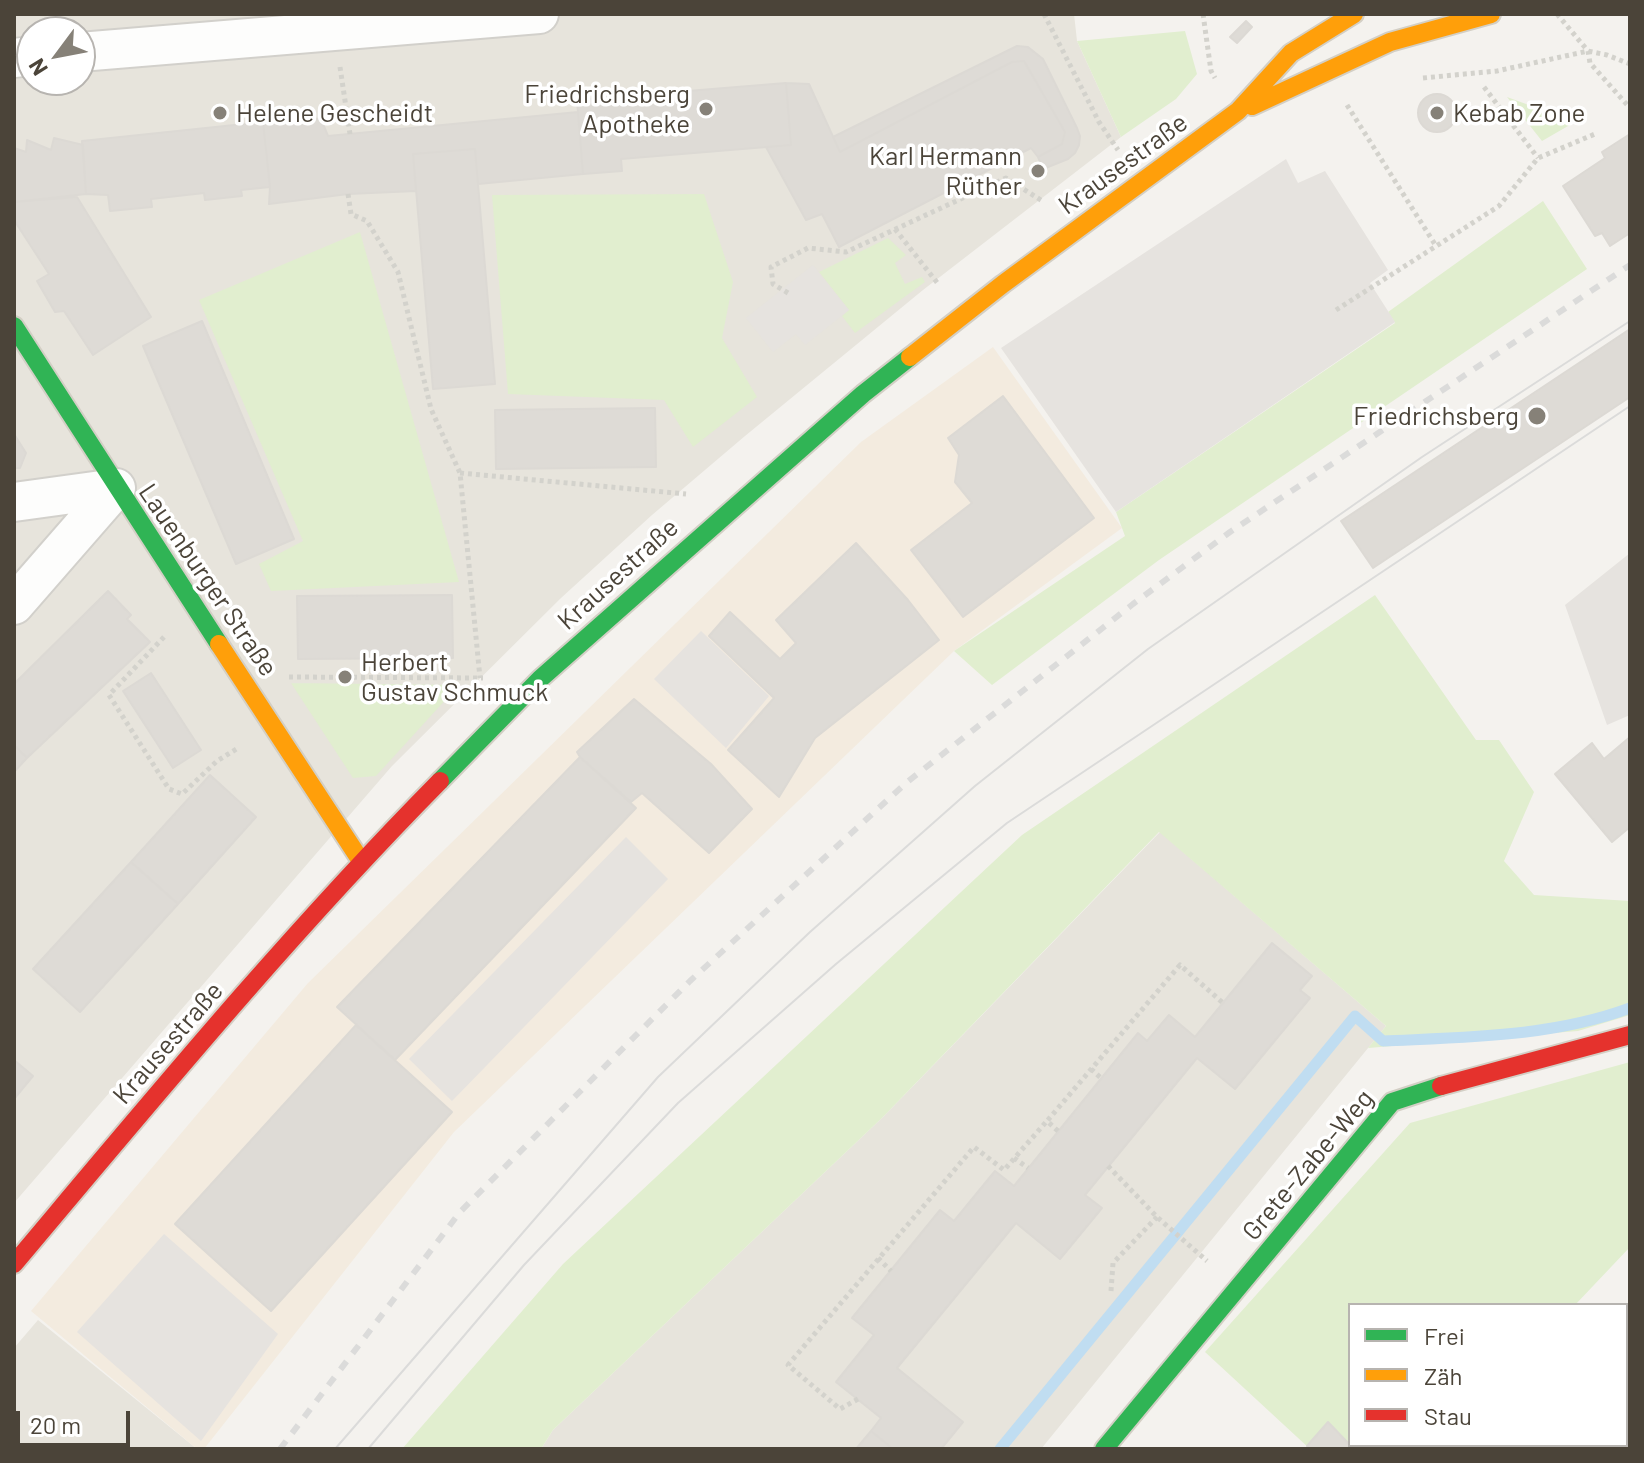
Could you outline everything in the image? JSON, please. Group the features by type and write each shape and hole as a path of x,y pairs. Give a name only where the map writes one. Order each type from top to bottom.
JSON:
{"main road":[{"name":"Krausestraße","path":"14,1264 180,1067 361,861 540,679 875,384 1003,284 1238,111 1291,53 1354,14"},
{"name":"Krausestraße","path":"1238,111 1390,42 1491,14"},
{"name":"Lauenburger Straße","path":"14,326 116,488 361,861"},
{"name":"Grete-Zabe-Weg","path":"1104,1449 1392,1102 1630,1035"}],"street":[{"path":"96,51 539,14"},
{"path":"14,502 116,488"},
{"path":"14,605 116,488"}],"path":[{"path":"1044,14 1099,122 1142,184"},
{"path":"1203,14 1211,71 1238,111"},
{"path":"1557,14 1588,51 1590,63 1630,107"},
{"path":"333,30 350,134"},
{"path":"1422,79 1497,71 1588,51 1630,64"},
{"path":"1484,87 1538,158"},
{"path":"1345,101 1436,246"},
{"path":"1336,310 1499,206 1538,158 1595,134"},
{"path":"788,293 773,284 771,267 808,248 846,252 1006,178 1082,227"},
{"path":"348,194 351,214 367,221 398,272 431,409 460,473 480,678"},
{"path":"895,229 938,283"},
{"path":"460,473 741,499"},
{"path":"194,606 109,695 169,789 182,794 217,761 274,727"},
{"path":"241,677 540,679"},
{"path":"858,1399 840,1409 788,1365 974,1147 1004,1170 1180,965 1223,1003"},
{"path":"1091,1069 1101,1078"},
{"path":"1047,1121 1058,1131"},
{"path":"1014,1158 1028,1168"},
{"path":"1108,1166 1157,1217 1200,1255"},
{"path":"1111,1291 1113,1263 1157,1217"},
{"path":"878,1258 891,1271"}],"shaded area":[{"path":"14,14 1074,14 1077,41 1121,137 923,290 652,515 561,598 392,766 14,1203"},
{"path":"1286,159 1298,183 1325,171 1388,270 1370,283 1395,322 1116,512 1001,348"},
{"path":"813,265 849,310 805,345 796,334 773,352 746,318"},
{"path":"993,347 1122,528 954,651 454,1132 204,1449 197,1449 31,1311 308,983 861,442"},
{"path":"1630,553 1630,715 1607,725 1565,605"},
{"path":"701,631 769,696 726,748 654,679"},
{"path":"1160,832 1386,1026 1041,1449 541,1449 553,1430 883,1117"},
{"path":"626,837 668,879 452,1101 409,1059"},
{"path":"164,1234 278,1334 201,1441 77,1332"},
{"path":"38,1320 197,1449 14,1449 14,1348"}],"green space":[{"path":"1185,31 1197,74 1176,99 1121,137 1077,41"},
{"path":"1507,97 1575,122 1542,141"},
{"path":"704,194 733,282 722,338 757,397 693,447 664,400 508,394 492,195"},
{"path":"1543,201 1587,269 1159,560 992,685 954,651 1125,536 1116,512 1395,323 1388,312"},
{"path":"360,232 459,582 271,591 259,564 303,541 199,300"},
{"path":"888,238 906,255 895,263 905,284 922,277 925,282 855,333 842,316 849,310 819,272"},
{"path":"1375,595 1476,740 1499,740 1534,792 1504,861 1534,895 1630,901 1630,1015 1578,1031 1368,1048 1386,1026 1159,832 883,1117 553,1430 541,1449 402,1449 563,1264 1022,835"},
{"path":"291,683 459,685 376,776 353,778"},
{"path":"1630,1062 1630,1247 1577,1303 1348,1303 1348,1447 1440,1447 1310,1449 1205,1352 1410,1123"},
{"path":"1630,1301 1628,1442 1628,1303"},
{"path":"1545,1447 1622,1447 1619,1449"}],"building":[{"path":"1246,21 1252,27 1237,43 1230,37"},
{"path":"1017,46 1028,47 1043,59 1077,128 1079,145 1068,159 1043,169 1038,157 1062,144 1065,132 1024,61 1012,62 840,152 833,137"},
{"path":"1024,61 1065,132 1062,144 1038,157 1031,148 839,247 822,214 806,220 766,147 791,145 786,83 809,84 840,152 1012,62"},
{"path":"786,83 791,145 621,159 622,171 583,174 577,100"},
{"name":"Kebab Zone","path":"1437,94 1450,100 1456,113 1450,126 1437,132 1424,126 1418,113 1424,100"},
{"path":"578,112 583,174 478,184 475,149 413,154 416,191 348,194 269,204 263,122 321,119 328,136"},
{"path":"263,122 270,187 241,190 242,196 205,200 204,193 151,199 152,207 110,211 108,195 86,194 82,141"},
{"path":"1630,134 1630,233 1610,246 1602,233 1595,236 1563,186 1605,158 1602,152"},
{"path":"54,138 83,145 86,194 14,202 14,148 26,152 27,140 51,150"},
{"path":"475,149 495,384 433,389 413,154"},
{"path":"77,197 151,317 93,355 64,311 55,312 37,281 49,274 14,220 14,202"},
{"path":"202,321 294,539 236,564 143,346"},
{"path":"1630,329 1630,397 1373,568 1341,521"},
{"path":"1003,396 1094,518 963,617 911,550 972,503 955,482 959,455 948,438"},
{"path":"655,408 656,467 496,469 495,410"},
{"path":"14,434 26,453 20,468 14,468"},
{"path":"856,543 908,600 939,640 815,738 779,797 728,750 774,698 709,636 730,612 780,659 796,643 776,620"},
{"path":"108,591 131,615 127,619 150,642 27,758 14,745 14,684"},
{"path":"452,595 453,658 298,659 297,596"},
{"path":"151,673 201,750 173,768 123,691"},
{"path":"634,699 711,764 752,809 709,853 642,793 631,802 577,752"},
{"path":"1630,737 1630,827 1612,842 1555,774 1592,743 1604,759"},
{"path":"14,745 27,758 14,772"},
{"path":"580,757 636,808 395,1060 337,1007"},
{"path":"210,775 256,817 178,904 131,862"},
{"path":"131,862 178,904 80,1012 33,969"},
{"path":"1272,943 1312,976 1300,990 1310,998 1235,1089 1197,1058 1085,1195 1102,1208 1060,1259 1016,1223 897,1368 963,1422 941,1449 893,1449 871,1431 881,1418 836,1382 874,1335 852,1318 940,1210 954,1221 995,1171 1014,1186 1138,1033 1147,1041 1169,1015 1195,1037"},
{"path":"356,1025 452,1112 271,1311 175,1224"},
{"path":"14,1060 33,1076 14,1099"},
{"path":"1328,1422 1348,1443 1348,1447 1357,1449 1310,1449 1307,1446"},
{"path":"871,1431 893,1449 856,1449"}],"waterway":[{"path":"1000,1449 1355,1016 1383,1041 1539,1030 1600,1018 1630,1008"}],"tram line":[{"path":"335,1449 658,1077 810,932 975,786 1148,649 1422,457 1630,321"},
{"path":"368,1449 524,1265 678,1103 836,964 1007,823 1630,406"}],"railway":[{"path":"280,1449 460,1212 690,981 906,783 1133,604 1230,532 1630,265"}],"traffic: fast":[{"path":"14,326 219,644"},
{"path":"440,781 540,679 863,394 910,357"},
{"path":"1104,1449 1392,1102 1441,1086"}],"traffic: slow":[{"path":"910,357 1003,284 1238,111 1291,53 1354,14"},
{"path":"1252,106 1390,42 1491,14"},
{"path":"219,644 361,861"}],"traffic: jam":[{"path":"14,1264 275,958 440,781"},
{"path":"1441,1086 1630,1035"}],"place":[{"name":"Friedrichsberg Apotheke","path":"706,109"},
{"name":"Helene Gescheidt","path":"220,113"},
{"name":"Kebab Zone","path":"1437,113"},
{"name":"Karl Hermann Rüther","path":"1038,171"},
{"name":"Friedrichsberg","path":"1537,416"},
{"name":"Herbert Gustav Schmuck","path":"345,677"}]}
